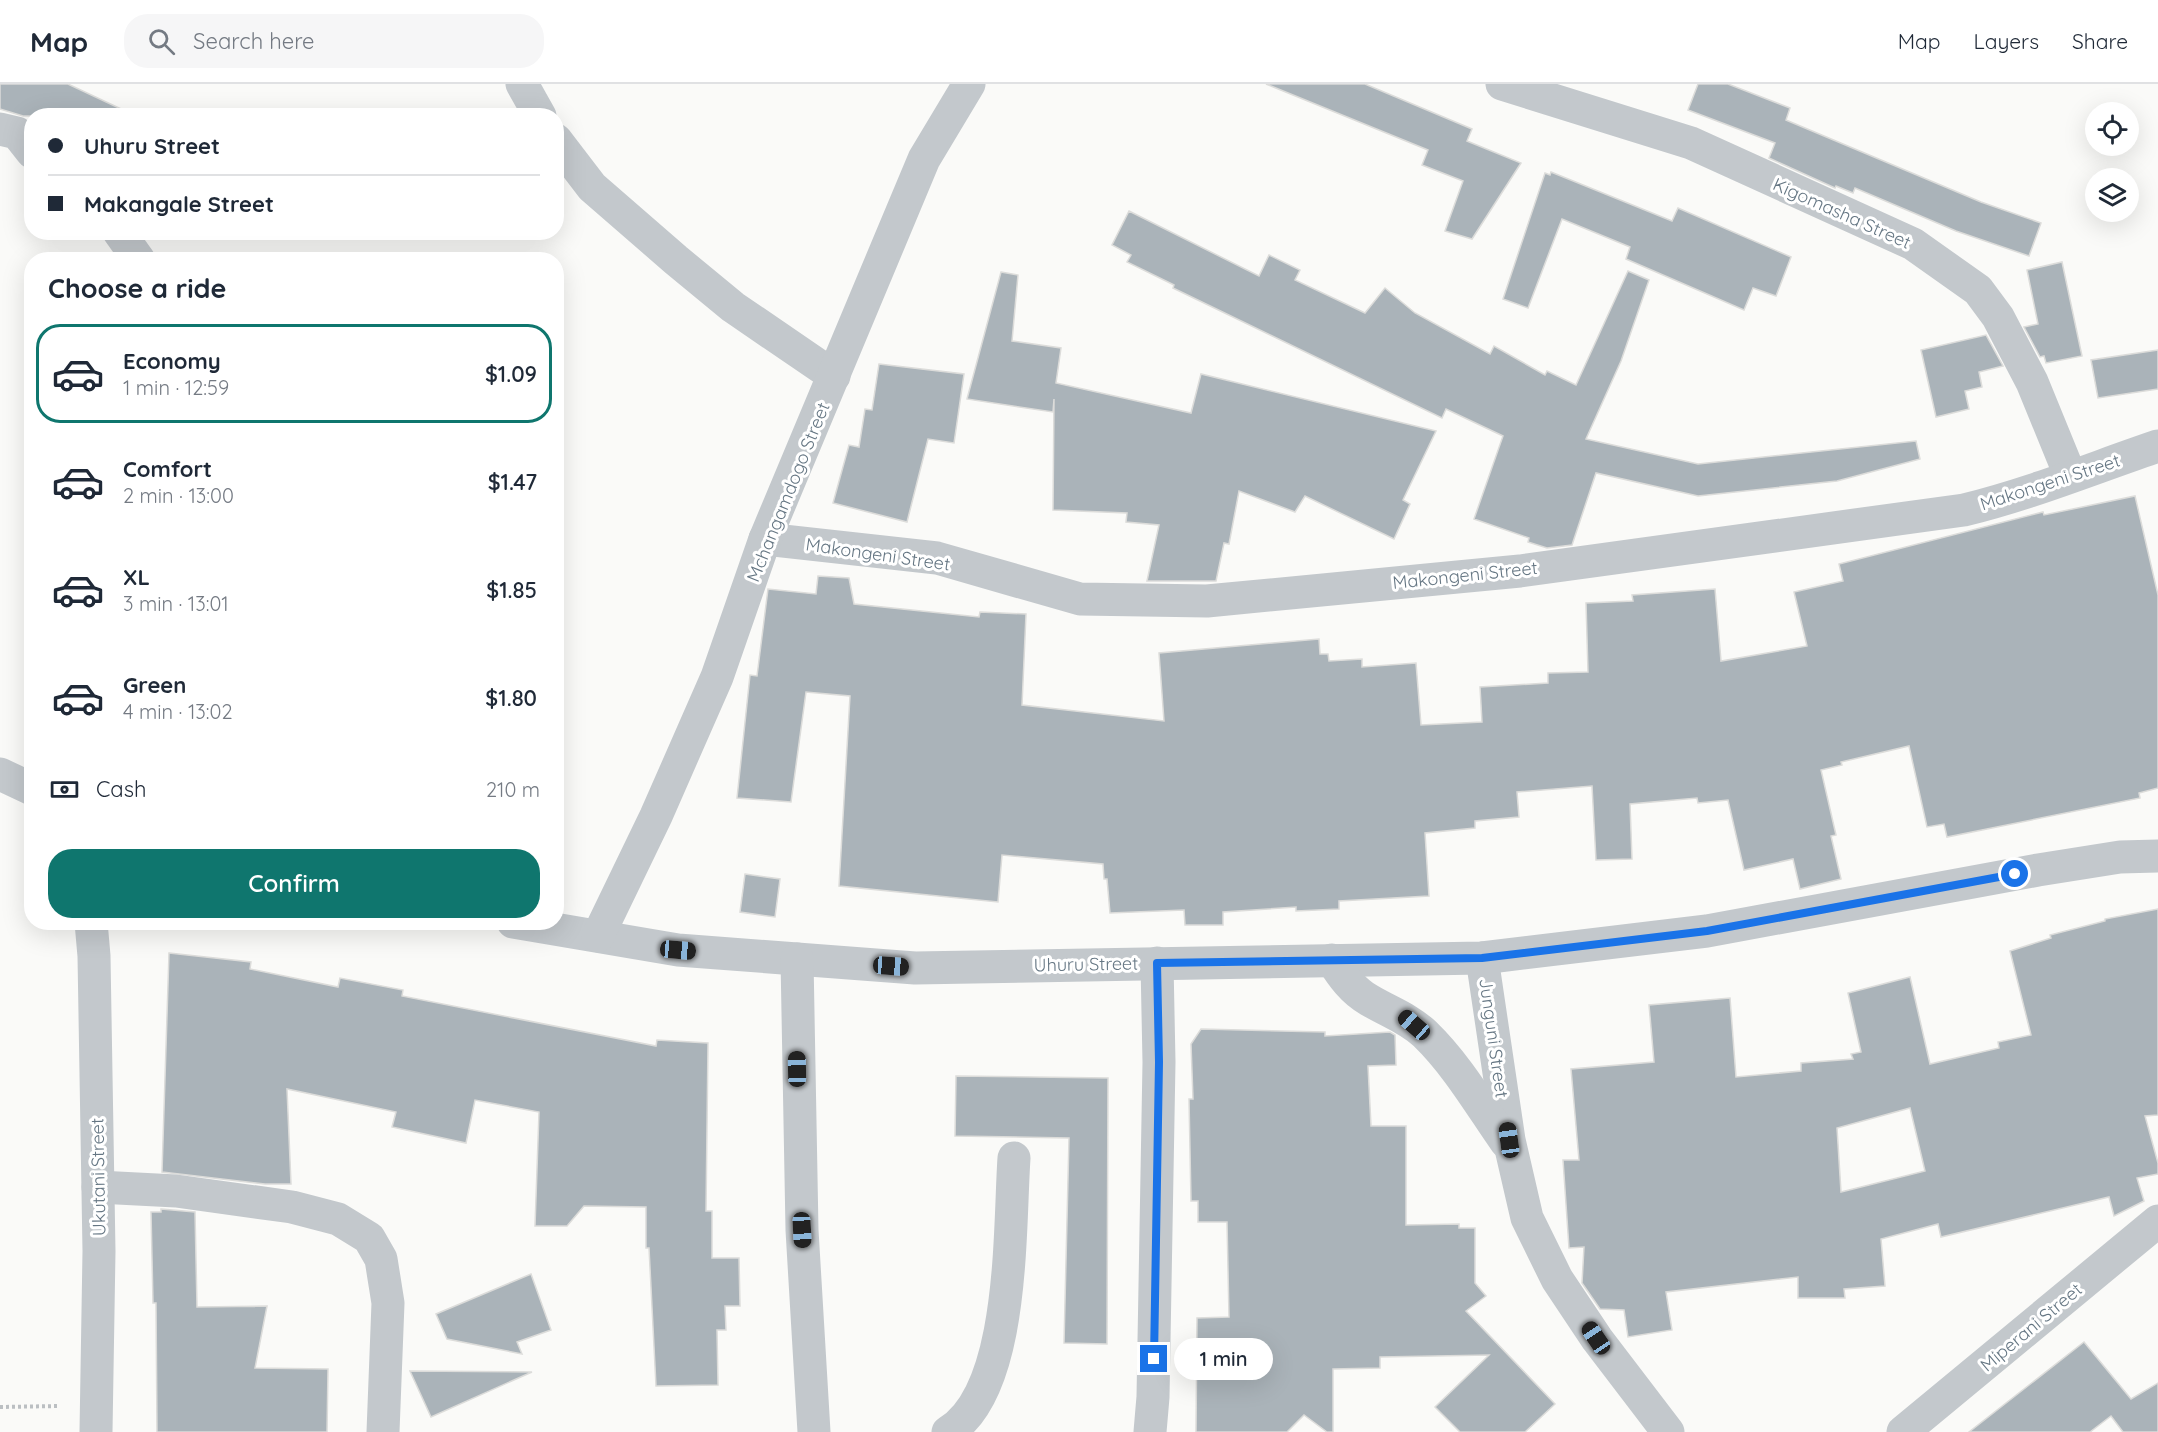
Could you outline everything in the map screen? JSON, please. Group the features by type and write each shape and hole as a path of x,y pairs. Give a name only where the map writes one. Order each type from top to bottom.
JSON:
{"street":[{"path":"522,84 536,108"},
{"name":"Mchangamdogo Street","path":"598,936 656,816 717,677 765,539 924,159 969,84"},
{"name":"Kigomasha Street","path":"1502,84 1691,143 1769,180 1835,206 1913,244 1978,290 1998,317 2032,382 2070,475"},
{"path":"0,129 17,133 24,142"},
{"path":"564,150 592,187 676,260 733,307 834,376"},
{"name":"Makongeni Street","path":"765,539 937,558 1080,599 1207,602 1520,571 1964,510 2015,498 2070,475 2158,446"},
{"path":"0,774 24,785"},
{"name":"Uhuru Street","path":"562,930 678,950 915,968 1482,958 1707,931 2038,870 2120,857 2158,856"},
{"name":"Ukutani Street","path":"92,930 98,1187 97,1419"},
{"name":"Junguni Street","path":"1482,958 1510,1148 1527,1218 1557,1279 1596,1338 1668,1432"},
{"path":"797,959 802,1230 814,1432"},
{"path":"1332,960 1346,982 1368,1000 1404,1016 1425,1034 1455,1067 1510,1148"},
{"path":"1150,1432 1153,1397 1159,1062 1157,963"},
{"path":"948,1432 960,1425 978,1402 988,1381 996,1355 1004,1302 1014,1158"},
{"path":"98,1187 176,1191 292,1208 338,1219 369,1238 381,1258 387,1303 383,1432"},
{"name":"Miperani Street","path":"1903,1432 2158,1221"}],"path":[{"path":"0,1407 97,1419"}],"building":[{"path":"0,84 68,84 119,108 24,108 24,116 0,109"},
{"path":"1266,84 1365,84 1472,129 1467,141 1521,163 1472,239 1445,231 1463,181 1422,165 1428,150"},
{"path":"1698,84 1728,84 1790,108 1786,120 1981,202 2041,223 2029,256 1956,231 1855,188 1853,193 1836,186 1835,188 1769,158 1775,143 1688,110"},
{"path":"1551,172 1672,221 1678,208 1791,257 1776,296 1753,288 1744,310 1626,259 1630,247 1562,219 1528,308 1503,299 1545,173 1550,175"},
{"path":"1129,211 1259,276 1269,255 1300,270 1295,280 1365,313 1385,288 1415,313 1490,354 1494,346 1545,375 1547,371 1576,385 1628,271 1649,280 1621,361 1586,439 1698,464 1916,441 1920,459 1837,481 1698,496 1596,473 1572,545 1547,548 1528,542 1529,538 1474,519 1503,436 1446,409 1442,418 1173,288 1174,285 1127,262 1131,255 1112,245"},
{"path":"2062,262 2082,356 2046,363 2044,356 2040,357 2024,327 2038,324 2027,270"},
{"path":"1001,272 1018,275 1012,341 1061,348 1056,383 1191,413 1201,374 1436,431 1403,500 1410,504 1394,539 1305,496 1295,512 1239,491 1229,544 1224,543 1216,581 1147,581 1159,525 1126,522 1127,513 1053,510 1054,399 1053,412 967,399"},
{"path":"1986,335 2003,366 1979,372 1982,387 1965,391 1969,409 1936,417 1921,350"},
{"path":"2158,350 2158,389 2098,398 2091,360"},
{"path":"879,364 964,374 954,443 928,439 907,522 833,503 849,445 859,447 865,409 872,410"},
{"path":"2135,496 2158,595 2158,788 2139,793 2140,798 1947,837 1944,824 1927,827 1909,746 1841,762 1842,765 1821,770 1836,835 1831,836 1841,879 1800,889 1793,859 1744,870 1728,800 1698,803 1697,798 1630,804 1632,859 1596,860 1592,786 1517,792 1519,817 1475,821 1475,828 1425,833 1429,896 1339,901 1339,909 1296,911 1296,907 1223,912 1223,925 1185,925 1184,910 1110,913 1107,879 1104,879 1103,864 1002,855 998,902 839,886 850,696 806,692 791,802 737,798 750,675 757,676 768,589 816,594 818,576 849,578 854,604 979,617 980,612 1026,614 1022,705 1164,721 1159,653 1319,639 1320,654 1328,654 1329,661 1362,659 1362,667 1416,663 1421,725 1482,722 1480,687 1548,683 1548,673 1588,672 1586,603 1633,601 1632,595 1715,589 1721,661 1807,646 1794,592 1843,581 1839,564 2043,512 2044,515"},
{"path":"745,874 780,879 775,917 740,912"},
{"path":"2158,909 2158,1115 2145,1116 2158,1163 2158,1174 2137,1178 2144,1201 2114,1216 2109,1197 1941,1237 1938,1224 1881,1239 1885,1286 1844,1289 1845,1298 1798,1298 1798,1277 1666,1292 1672,1330 1628,1337 1624,1310 1600,1309 1582,1283 1584,1247 1569,1248 1563,1160 1579,1160 1571,1069 1654,1062 1649,1005 1730,998 1736,1077 1801,1071 1801,1063 1853,1059 1851,1054 1861,1052 1848,993 1910,977 1930,1064 1999,1048 1998,1042 2031,1035 2010,951 2051,938 2050,935 2105,921 2105,919","holes":["1910,1108 1925,1171 1841,1192 1837,1128"]},
{"path":"169,953 251,962 250,969 338,987 340,978 403,990 402,996 656,1046 657,1040 708,1043 706,1211 712,1211 712,1258 739,1258 740,1306 725,1306 726,1330 717,1330 718,1385 656,1386 649,1248 646,1248 646,1207 584,1206 567,1226 535,1226 539,1112 475,1100 466,1143 392,1127 396,1112 287,1089 291,1184 265,1184 162,1172"},
{"path":"1201,1029 1325,1032 1325,1036 1390,1032 1395,1035 1396,1065 1368,1066 1371,1126 1406,1126 1406,1225 1459,1224 1459,1228 1475,1228 1475,1283 1486,1296 1466,1311 1555,1404 1525,1432 1460,1432 1435,1407 1489,1355 1380,1357 1380,1368 1333,1369 1333,1432 1327,1432 1304,1415 1287,1432 1196,1432 1197,1318 1229,1317 1227,1222 1198,1222 1198,1201 1191,1201 1189,1099 1193,1099 1191,1044"},
{"path":"956,1076 1108,1078 1107,1344 1064,1343 1069,1138 955,1136"},
{"path":"161,1209 195,1212 197,1307 267,1306 255,1368 328,1369 327,1432 157,1432 156,1303 153,1303 151,1212 161,1212"},
{"path":"531,1274 551,1330 517,1342 522,1354 447,1339 436,1314"},
{"path":"2084,1342 2131,1399 2158,1383 2158,1432 2123,1432 2111,1416 2090,1432 1969,1432"},
{"path":"410,1371 532,1372 431,1417"}],"route":[{"path":"1154,1359 1159,1062 1157,963 1482,958 1707,931 2015,874"}]}
